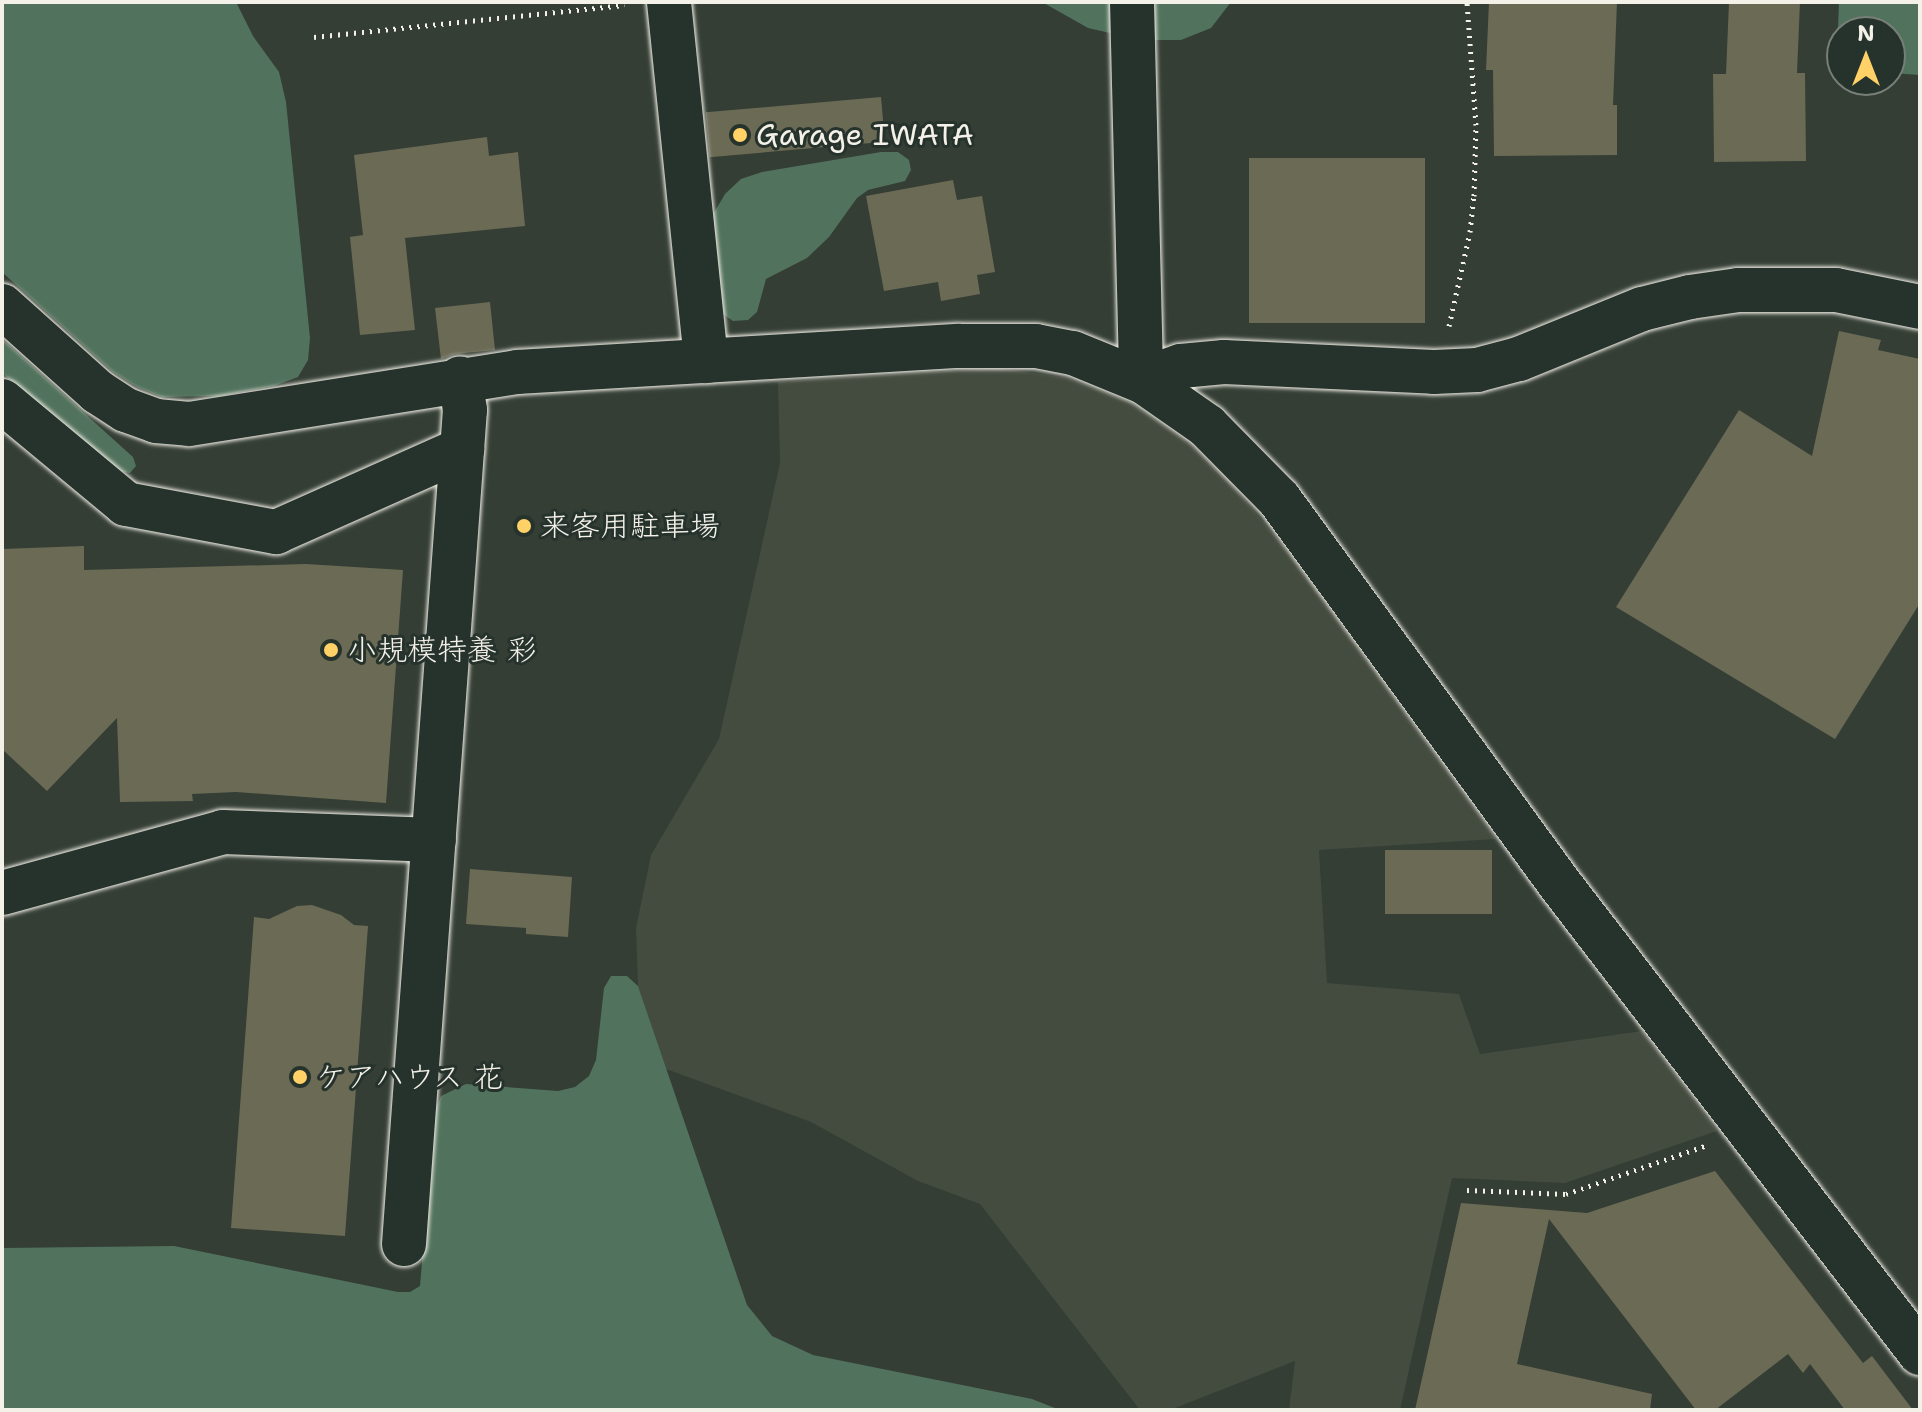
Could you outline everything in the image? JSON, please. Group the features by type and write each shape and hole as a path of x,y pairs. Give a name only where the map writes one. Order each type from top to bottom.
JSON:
{"street":[{"path":"669,2 706,361"},
{"path":"1132,2 1141,380"},
{"path":"1141,380 1181,366 1224,362 1477,370 1519,359 1642,309 1690,297 1738,290 1836,290 1920,307"},
{"path":"2,306 98,392 126,410 156,421 189,424 460,378 997,344 1073,353 1141,380 1207,426 1279,499 1559,883 1920,1353"},
{"path":"404,1244 465,410 460,378"},
{"path":"2,401 126,504 276,532 462,449"},
{"path":"2,893 223,832 434,840"}],"path":[{"path":"1448,371 1446,335 1470,232 1474,196 1476,125 1467,2"},
{"path":"314,37 626,5"},
{"path":"1467,1190 1566,1194 1592,1188 1748,1130"}],"shaded area":[{"path":"997,368 1067,378 1130,402 1190,444 1226,478 1290,554 1496,839 1319,850 1327,983 1459,994 1480,1054 1642,1031 1717,1131 1565,1183 1452,1178 1400,1410 1289,1410 1295,1361 1170,1410 1140,1410 980,1204 918,1181 811,1122 666,1069 638,986 636,928 651,855 719,739 780,463 778,382"}],"green space":[{"path":"2,2 236,2 253,36 279,72 286,102 310,338 308,360 298,377 274,386 218,396 162,397 137,387 113,372 2,272"},
{"path":"1042,2 1231,2 1211,28 1181,40 1141,40 1088,28"},
{"path":"1839,2 1920,2 1920,75 1906,74 1906,16 1838,16"},
{"path":"881,152 898,152 909,160 911,170 905,181 868,190 857,198 829,237 807,258 766,279 757,312 748,320 733,321 723,314 711,218 725,194 741,179 762,172"},
{"path":"2,339 133,457 136,466 130,473 120,471 2,373"},
{"path":"611,976 627,976 638,986 747,1305 772,1336 813,1355 1032,1399 1060,1410 2,1410 2,1248 174,1246 398,1292 410,1292 420,1286 435,1111 441,1096 466,1084 558,1091 575,1087 589,1076 596,1060 604,988"}],"building":[{"path":"1489,2 1617,2 1613,105 1617,105 1617,155 1494,156 1493,70 1486,70"},
{"path":"1729,2 1800,2 1797,73 1805,73 1806,161 1714,162 1713,74 1726,74"},
{"path":"881,97 885,142 710,157 706,112"},
{"path":"487,137 489,156 518,152 525,226 405,238 415,330 360,335 350,237 363,235 354,155"},
{"path":"1249,158 1425,158 1425,323 1249,323"},
{"path":"953,180 957,200 982,196 995,272 977,275 980,294 941,301 938,282 884,291 866,196"},
{"path":"490,302 495,350 455,354 441,359 435,308"},
{"path":"1839,331 1881,340 1878,350 1920,359 1920,603 1835,739 1616,607 1739,410 1812,456"},
{"path":"84,546 84,570 306,564 403,570 386,803 236,792 192,794 193,801 120,802 117,718 47,791 2,749 2,549"},
{"path":"1385,850 1492,850 1492,914 1385,914"},
{"path":"470,869 572,877 568,937 526,934 526,928 466,924"},
{"name":"ケアハウス 花","path":"312,905 341,915 354,925 368,926 345,1236 231,1228 254,917 269,919 297,906"},
{"path":"1715,1171 1863,1363 1872,1356 1913,1410 1845,1410 1810,1364 1803,1373 1788,1354 1715,1410 1696,1410 1549,1219 1517,1364 1652,1394 1650,1410 1415,1410 1461,1203 1587,1213"}],"place":[{"name":"Garage IWATA","path":"740,135"},
{"name":"来客用駐車場","path":"524,526"},
{"name":"小規模特養 彩","path":"331,650"},
{"name":"ケアハウス 花","path":"300,1077"}]}
